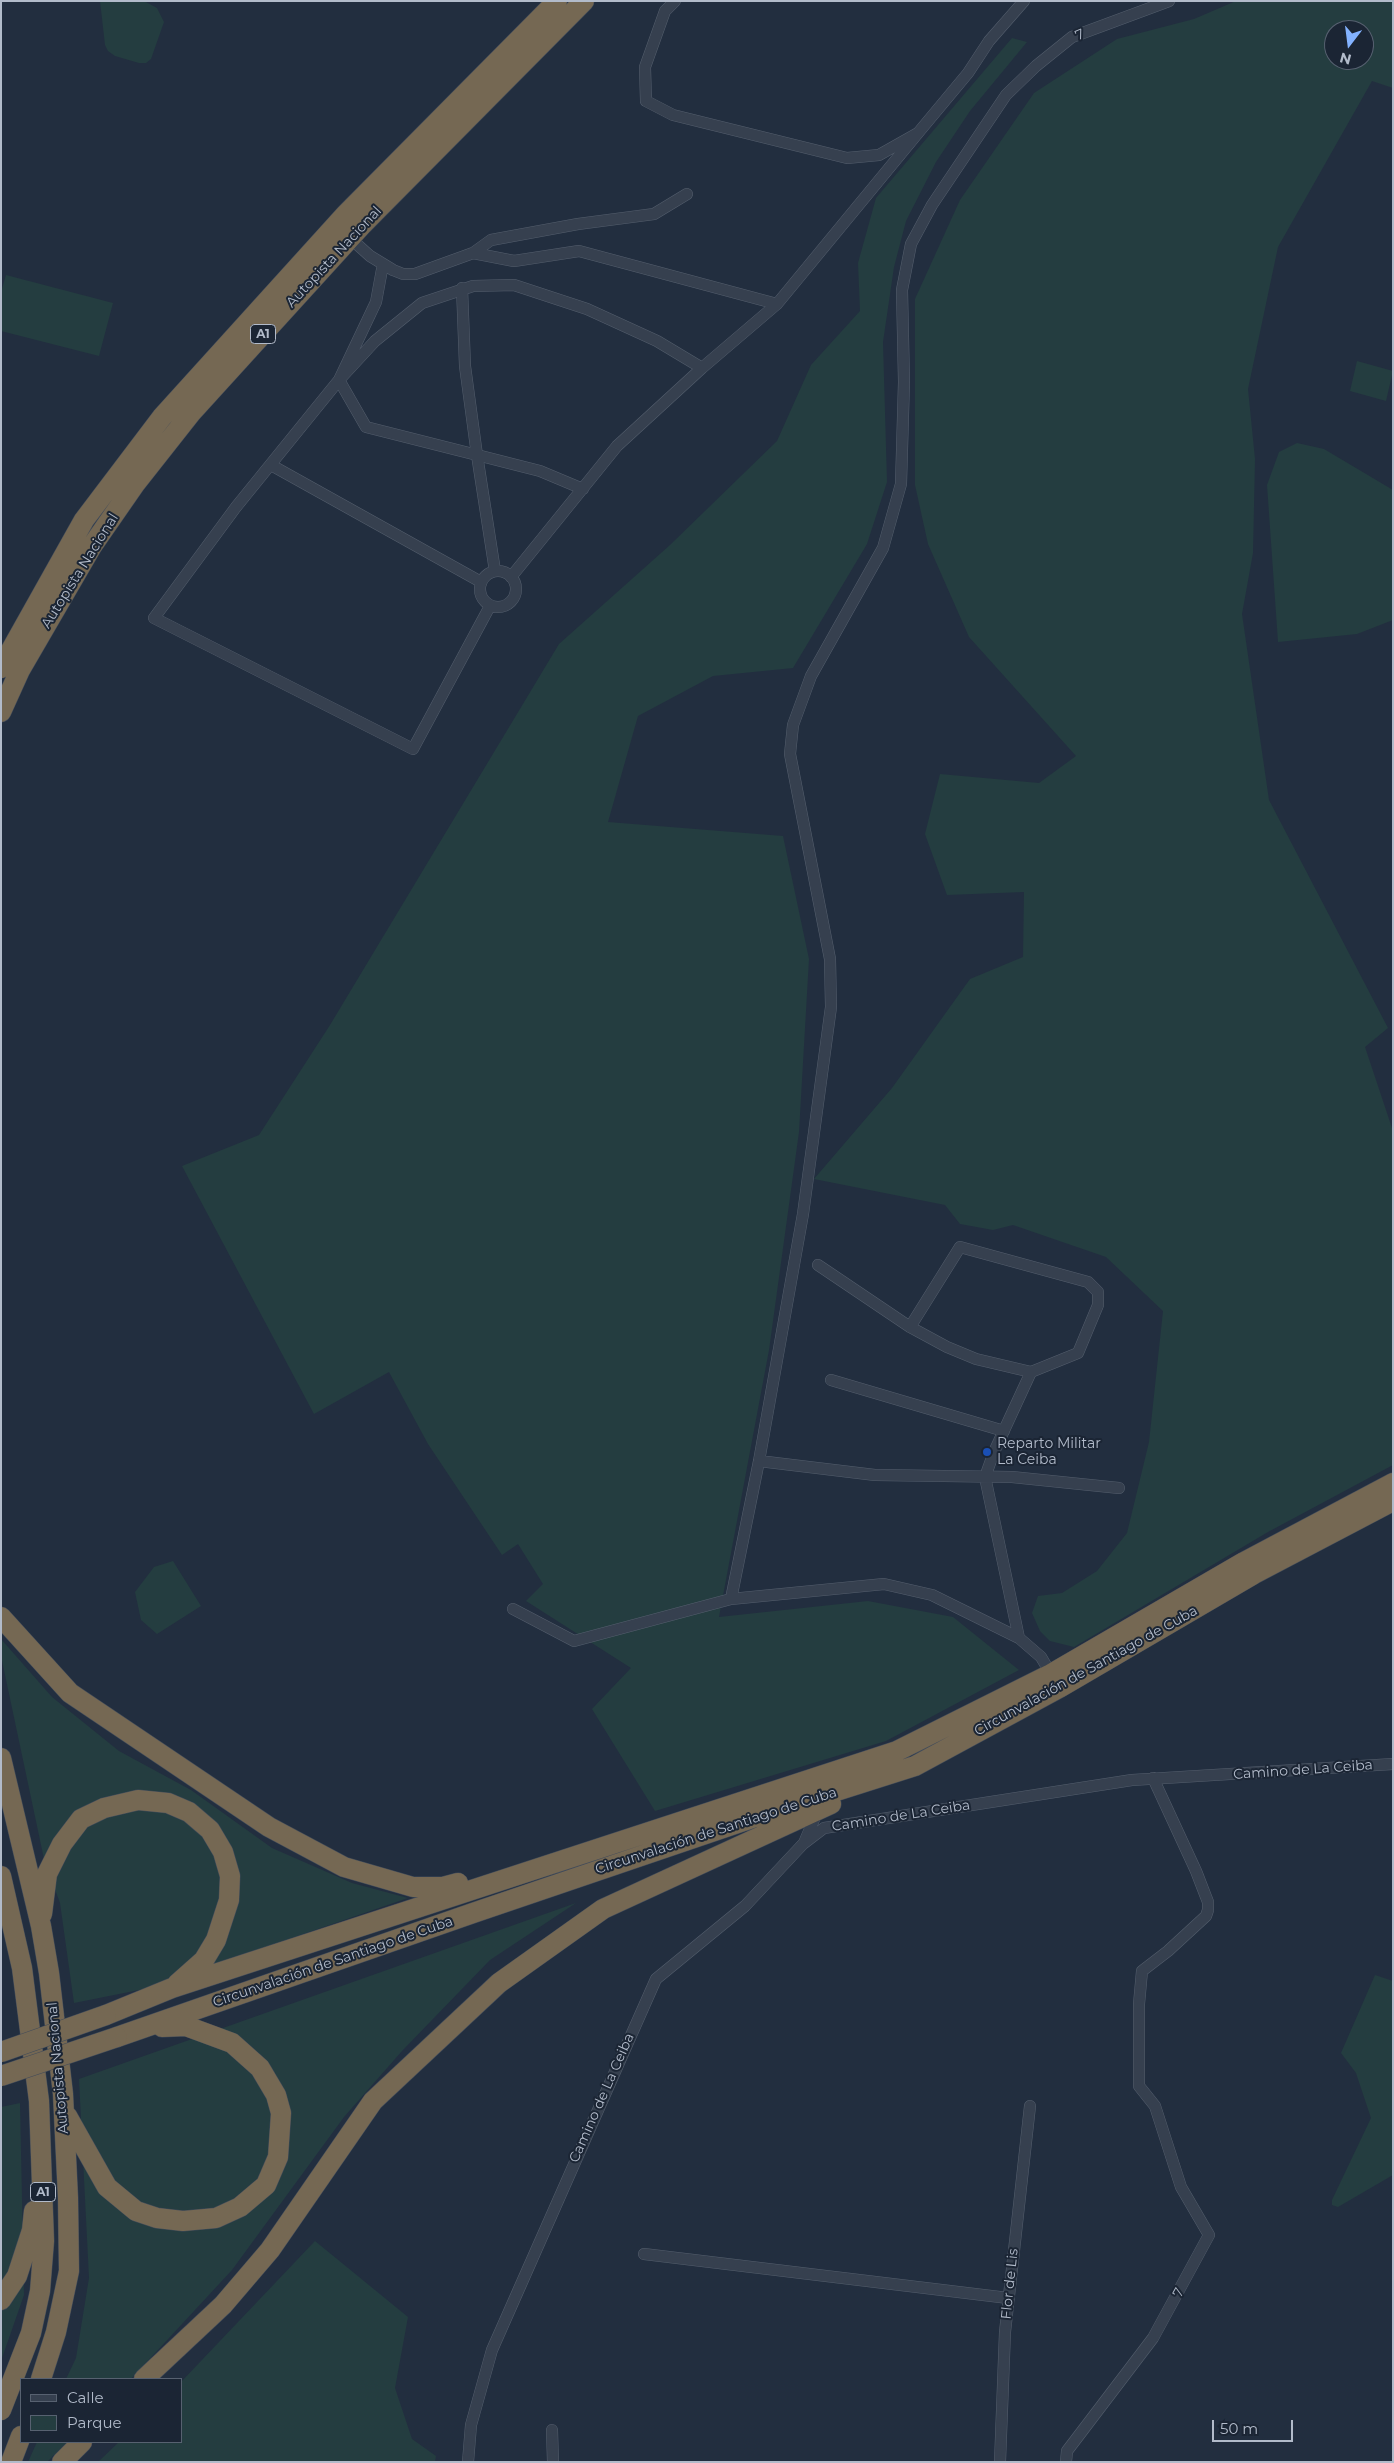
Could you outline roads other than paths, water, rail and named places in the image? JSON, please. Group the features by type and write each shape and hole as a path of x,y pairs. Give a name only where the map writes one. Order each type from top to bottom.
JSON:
{"highway":[{"name":"Autopista Nacional","path":"1,668 84,520 162,417 345,216 557,1"},
{"name":"Autopista Nacional","path":"1,712 20,670 92,546 135,484 191,413 350,238 584,1"},
{"name":"Circunvalación de Santiago de Cuba","path":"1,2076 742,1822 915,1766 1055,1681 1244,1562 1393,1483"},
{"name":"Circunvalación de Santiago de Cuba","path":"1,2052 106,2015 172,1988 897,1751 1055,1681 1393,1501"},
{"path":"1,1617 70,1693 269,1828 344,1867 413,1887 442,1887 589,1852"},
{"name":"Autopista Nacional","path":"1,1758 41,1926 49,1973 63,2110 68,2198 69,2271 56,2332 41,2378"},
{"path":"145,2378 223,2305 270,2250 373,2102 499,1983 603,1909 915,1766"},
{"path":"41,1926 48,1874 62,1844 81,1819 104,1808 138,1800 168,1803 189,1812 210,1830 222,1852 230,1876 229,1900 216,1940 204,1960 172,1988"},
{"name":"Autopista Nacional","path":"1,1876 22,1968 39,2101 44,2240 40,2291 31,2333 1,2410"},
{"path":"1,1912 9,1927 22,1968"},
{"path":"63,2110 107,2187 136,2211 157,2218 183,2221 216,2218 240,2207 266,2185 278,2157 281,2113 276,2094 260,2068 232,2043 207,2033 186,2026 146,2027"},
{"path":"1,2300 17,2276 32,2230 42,2157"},
{"path":"11,2462 20,2439"},
{"path":"62,2462 81,2443"}],"street":[{"path":"675,1 665,11 645,67 646,101 673,115 847,158 879,155 918,133"},
{"path":"511,577 617,446 702,368 777,304 968,73 989,41 1024,1"},
{"name":"7","path":"731,1599 759,1461 803,1214 831,1007 830,959 790,754 793,725 811,676 883,548 901,484 904,382 902,290 911,244 932,205 1006,95 1036,66 1072,37 1170,1"},
{"path":"350,238 370,256 384,264 403,274 415,274 473,253 491,240 578,224 654,214 687,194"},
{"path":"473,253 514,261 579,251 777,304"},
{"path":"339,380 376,302 384,264"},
{"path":"490,606 413,749 154,618 236,506 339,380 375,341 422,303 462,288 514,285 588,309 657,341 702,368"},
{"path":"462,288 465,366 495,571"},
{"path":"339,380 366,427 540,471 583,489"},
{"path":"271,465 481,582"},
{"path":"495,571 506,573 511,577 516,588 513,600 503,607 490,606 482,598 480,587 484,577 495,571"},
{"path":"818,1265 910,1327 947,1347 976,1359 1031,1372 1078,1353 1098,1306 1098,1292 1088,1282 960,1246 910,1327"},
{"path":"1020,1638 985,1477 1031,1372"},
{"path":"831,1380 1004,1431"},
{"path":"759,1461 875,1475 1012,1477 1119,1488"},
{"path":"513,1609 574,1641 731,1599 884,1584 932,1595 1020,1638 1041,1657 1055,1681"},
{"name":"Camino de La Ceiba","path":"468,2462 471,2425 492,2350 656,1979 745,1906 803,1844 824,1828 1153,1778 1393,1764"},
{"name":"7","path":"1066,2462 1067,2451 1153,2338 1209,2235 1181,2187 1155,2106 1139,2086 1140,1976 1146,1967 1168,1951 1206,1916 1208,1910 1208,1902 1196,1871 1153,1778"},
{"path":"803,1844 818,1810"},
{"name":"Flor de Lis","path":"1000,2462 1008,2298 1030,2106"},
{"path":"644,2254 1008,2298"},
{"path":"552,2430 553,2462"}],"place":[{"name":"Reparto Militar La Ceiba","path":"987,1452"}]}
